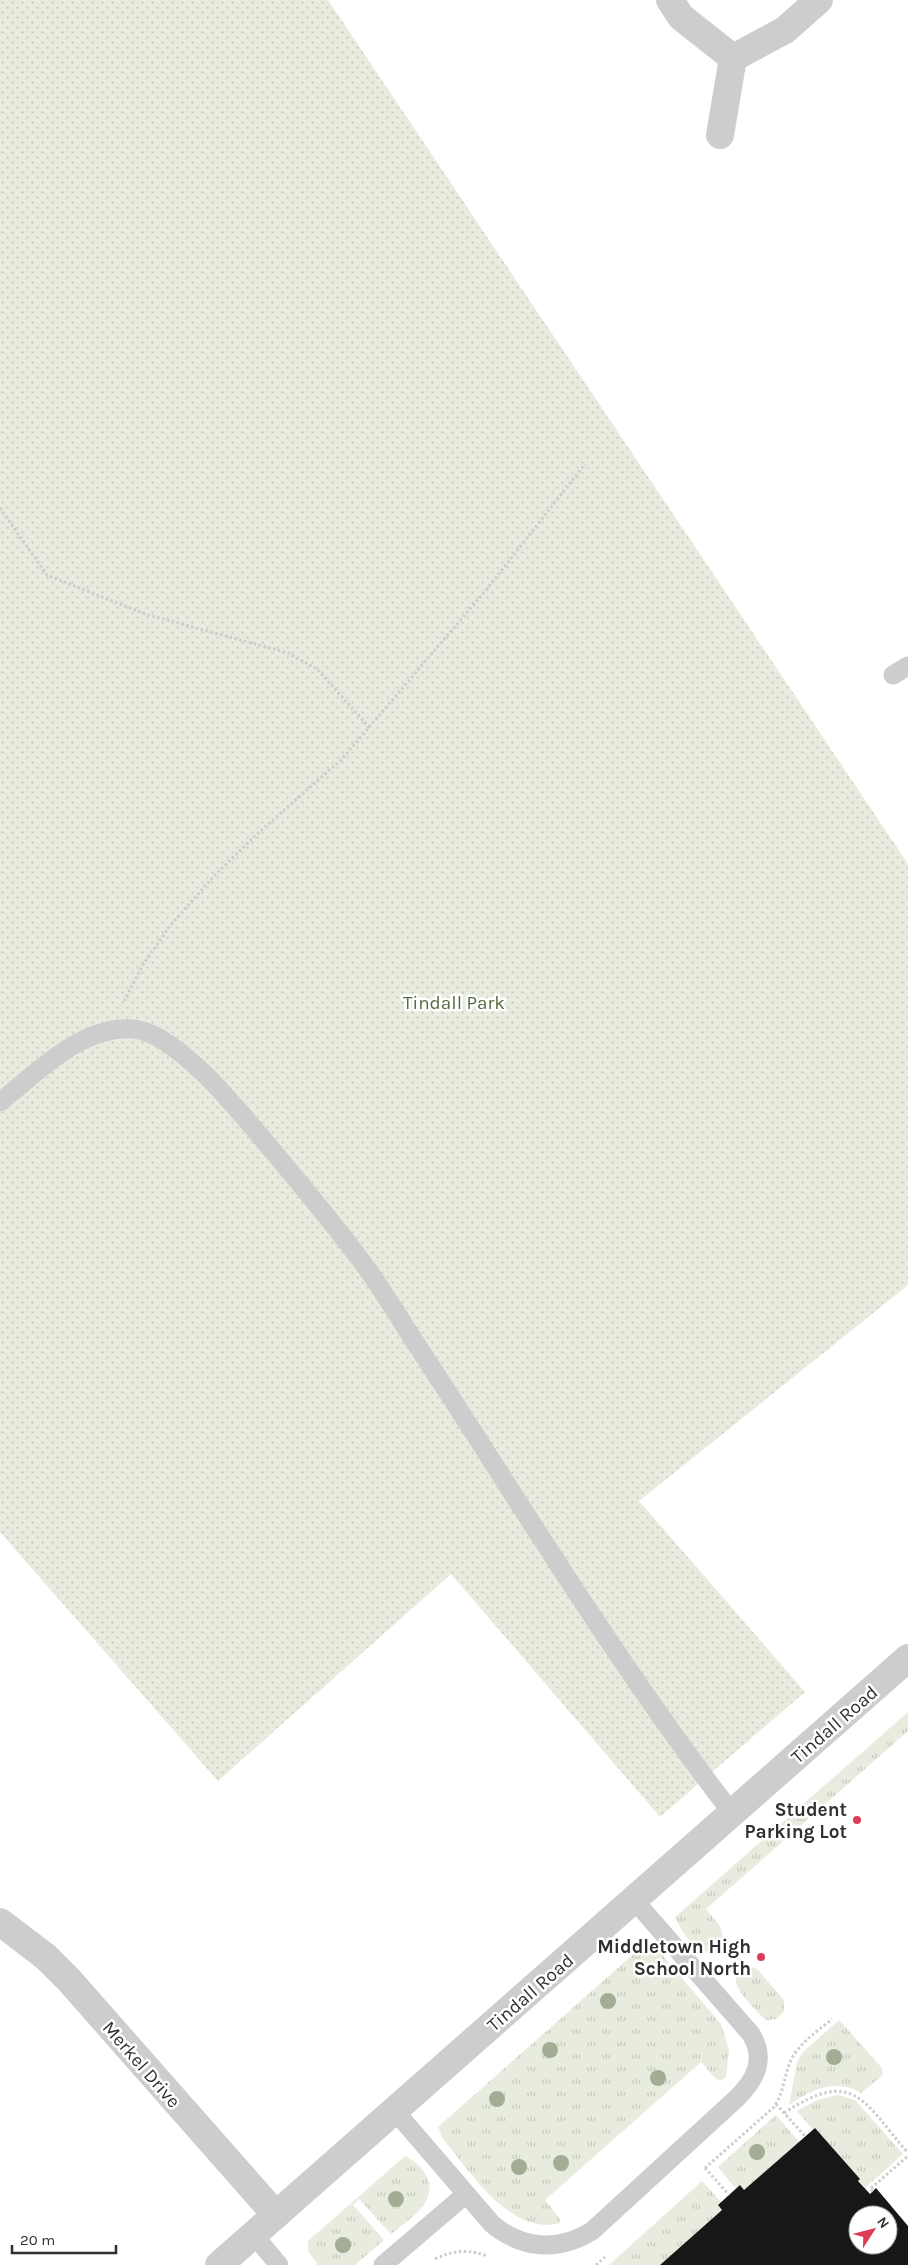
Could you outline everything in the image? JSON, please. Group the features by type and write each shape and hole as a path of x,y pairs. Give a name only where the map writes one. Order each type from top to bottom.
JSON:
{"street":[{"path":"670,0 681,17 732,58"},
{"path":"732,58 785,30 819,0"},
{"path":"720,135 732,58"},
{"name":"Tindall Road","path":"219,2265 908,1658"},
{"name":"Merkel Drive","path":"0,1922 46,1957 69,1980 276,2215"}],"lane":[{"path":"0,1102 80,1040 97,1033 113,1030 135,1029 154,1035 197,1067 226,1096 318,1204 369,1272 586,1607 677,1740 732,1813"},
{"path":"395,2111 501,2232 517,2240 548,2246 573,2241 592,2231 737,2098 754,2079 758,2068 757,2044 751,2034 634,1900"},
{"path":"383,2265 466,2194"},
{"path":"254,2235 279,2265"}],"path":[{"path":"113,1030 122,1005 144,963 170,926 213,877 256,835 342,759 487,589 585,464"},
{"path":"0,508 47,575 145,614 288,653 317,669 369,727"},
{"path":"784,2113 800,2103 821,2094 840,2090 849,2092 866,2105 908,2155 870,2189 873,2191"},
{"path":"776,2104 805,2136"},
{"path":"705,2168 729,2195"},
{"path":"434,2259 457,2251 469,2251 492,2258"}],"green space":[{"name":"Tindall Park","path":"0,0 328,0 908,864 908,1285 639,1501 805,1692 660,1817 451,1574 218,1781 0,1532"},
{"path":"908,1712 908,1731 706,1909 720,1926 724,1941 720,1947 710,1952 704,1951 693,1944 684,1934 675,1917"},
{"path":"646,1943 659,1951 721,2024 729,2050 726,2077 722,2080 716,2079 701,2062 545,2200 560,2219 560,2223 542,2225 525,2220 509,2211 493,2198 443,2139 438,2127"},
{"path":"748,1966 757,1969 784,2000 784,2012 776,2019 766,2020 762,2017 745,1998 736,1983 736,1976"},
{"path":"839,2020 882,2068 883,2075 861,2093 842,2086 833,2086 814,2091 789,2105 797,2063 802,2053"},
{"path":"838,2095 855,2100 903,2154 865,2188 815,2128 813,2130 797,2111 817,2100"},
{"path":"776,2115 799,2142 744,2190 740,2185 736,2189 718,2167"},
{"path":"405,2156 420,2167 427,2177 430,2186 429,2195 420,2210 391,2234 359,2199 353,2205 384,2240 355,2265 318,2265 308,2251 308,2241"},
{"path":"702,2181 721,2202 718,2205 722,2210 660,2265 609,2265"}],"building":[{"path":"815,2128 860,2179 858,2181 870,2194 876,2188 890,2205 848,2205 848,2255 898,2255 898,2214 908,2226 908,2265 660,2265 722,2210 718,2205 740,2185 744,2190"}],"place":[{"name":"Student Parking Lot","path":"857,1820"},
{"name":"Middletown High School North","path":"761,1957"}]}
